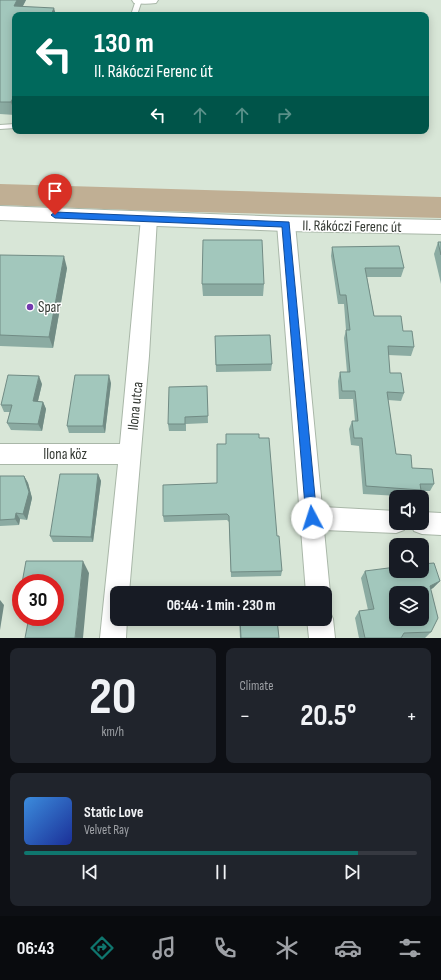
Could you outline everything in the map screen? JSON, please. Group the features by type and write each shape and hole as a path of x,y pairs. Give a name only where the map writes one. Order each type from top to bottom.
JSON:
{"main road":[{"name":"II. Rákóczi Ferenc út","path":"0,213 286,224 441,227"}],"street":[{"path":"139,0 152,0"},
{"name":"Ilona utca","path":"118,586 140,356 149,218"},
{"path":"286,224 317,586"},
{"name":"Ilona köz","path":"0,454 130,454"},
{"path":"312,518 389,522"},
{"path":"429,523 441,524"},
{"path":"113,638 114,626"},
{"path":"321,626 322,638"}],"lane":[{"path":"135,12 139,0"},
{"path":"0,127 12,126"}],"shaded area":[{"path":"0,184 441,197 441,218 155,211 0,205"}],"building":[{"path":"0,0 17,0 14,6 54,8 52,12 12,12 12,100 11,102 0,102"},
{"path":"203,240 262,240 264,284 202,284"},
{"path":"438,242 441,242 441,255"},
{"path":"399,246 404,268 365,268 374,316 401,316 403,331 412,331 414,347 388,346 390,373 401,373 404,393 387,392 396,454 411,455 412,468 432,469 434,484 420,484 421,490 366,486 362,438 354,438 352,421 358,421 355,391 342,391 340,372 350,372 346,330 350,330 346,295 340,295 332,247"},
{"name":"Spar","path":"0,255 64,256 49,337 0,335"},
{"path":"270,335 272,364 216,365 215,336"},
{"path":"8,375 39,376 33,401 43,402 38,424 7,423 12,405 1,405"},
{"path":"75,375 109,375 103,426 67,426"},
{"path":"207,386 208,416 185,417 185,424 168,424 169,387"},
{"path":"226,434 259,434 259,438 269,438 277,536 279,536 282,571 231,572 229,516 227,514 163,516 163,485 217,483 217,444 226,444"},
{"path":"60,474 98,474 91,537 50,536"},
{"path":"0,476 24,476 29,492 23,514 16,513 15,519 0,520"},
{"path":"26,561 83,561 75,638 25,638 27,626 64,626 64,574 24,574"},
{"path":"429,563 434,563 440,581 430,586 438,618 431,632 404,633 401,638 365,638 359,611 374,609 365,571 389,568 389,578 429,578"},
{"path":"240,626 278,626 279,638 241,638"}],"place":[{"name":"Spar","path":"30,307"}],"route":[{"path":"55,215 286,224 312,518"}]}
